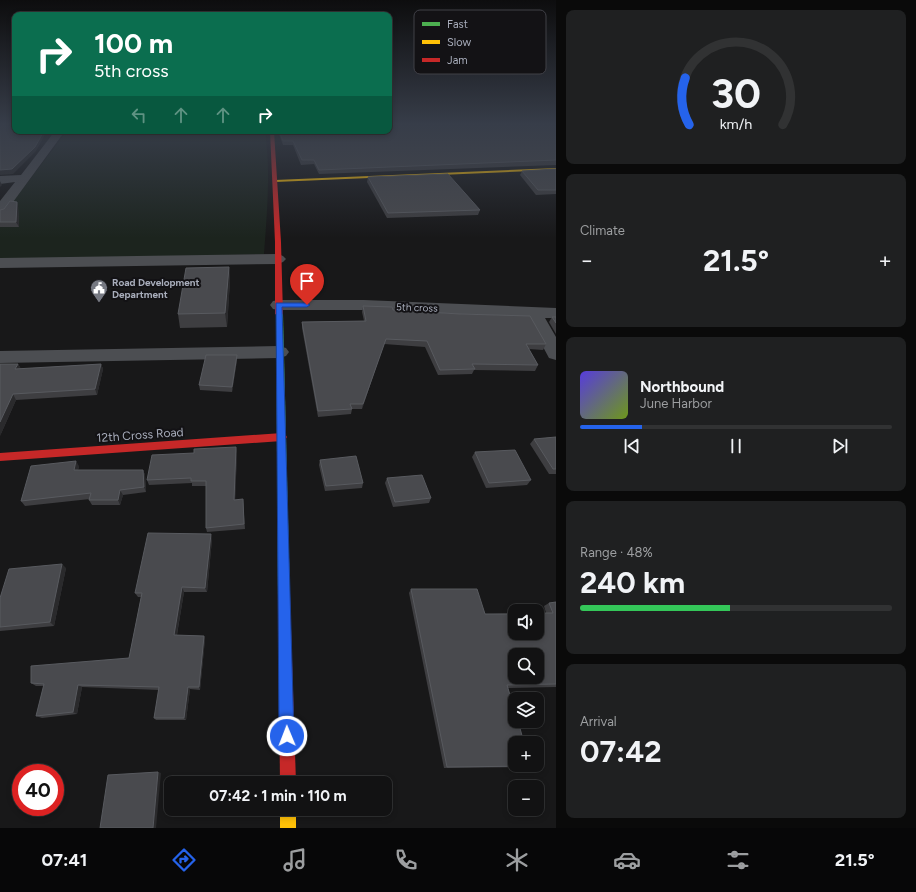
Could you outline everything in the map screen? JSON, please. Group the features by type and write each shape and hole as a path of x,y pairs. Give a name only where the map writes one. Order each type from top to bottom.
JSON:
{"street":[{"path":"0,210 37,162"},
{"path":"274,162 278,259 288,776"},
{"path":"275,181 556,169"},
{"path":"0,180 25,178"},
{"path":"0,263 278,259"},
{"name":"5th cross","path":"278,305 364,305 556,313"},
{"path":"533,312 556,354"},
{"path":"0,357 279,352"},
{"name":"12th Cross Road","path":"0,457 282,437"},
{"path":"288,816 288,828"}],"shaded area":[{"path":"43,162 268,162 264,254 0,260 0,218"}],"building":[{"path":"0,162 20,162 12,169 0,170"},
{"path":"315,162 517,162 319,170"},
{"path":"556,169 556,190 538,190 522,171"},
{"path":"448,174 480,210 388,213 368,177"},
{"path":"10,201 17,202 16,222 0,222 0,210 4,209"},
{"path":"229,267 225,313 178,314 186,268"},
{"path":"363,306 392,307 393,310 530,316 546,344 526,344 538,365 472,364 475,369 440,370 427,341 386,339 363,404 350,404 352,409 318,411 302,322 366,321"},
{"path":"552,317 556,317 556,323"},
{"path":"206,355 237,355 232,387 199,385"},
{"path":"0,364 18,364 15,369 101,364 95,389 13,394 0,422"},
{"path":"556,437 556,469 553,469 534,439"},
{"path":"236,447 234,500 243,499 244,524 206,528 206,481 191,481 191,478 147,480 152,455 194,453 194,449"},
{"path":"515,450 531,480 489,483 475,452"},
{"path":"356,456 363,483 326,486 320,460"},
{"path":"76,461 74,470 143,470 144,487 120,490 118,500 89,500 91,493 21,501 31,466"},
{"path":"422,475 431,498 395,502 387,478"},
{"path":"148,533 211,534 205,588 182,587 174,635 204,636 199,687 188,687 184,718 154,718 159,687 78,685 73,712 36,716 44,684 31,683 31,666 129,658 142,593 135,593"},
{"path":"62,564 50,622 0,627 0,598 9,569"},
{"path":"411,589 477,589 485,614 508,614 508,640 544,640 544,613 553,613 549,603 556,602 556,684 507,685 509,692 508,728 520,728 522,736 508,736 508,766 447,767"},
{"path":"158,772 153,828 100,828 108,775"}],"traffic: fast":[{"path":"279,314 284,598"}],"traffic: slow":[{"path":"275,181 556,169"},
{"path":"288,816 288,828"}],"traffic: jam":[{"path":"274,162 278,242 279,314"},
{"path":"0,457 282,437"},
{"path":"284,598 288,776"}],"place":[{"name":"Road Development Department","path":"99,303"}],"route":[{"path":"287,736 282,437 278,305 307,305"}]}
